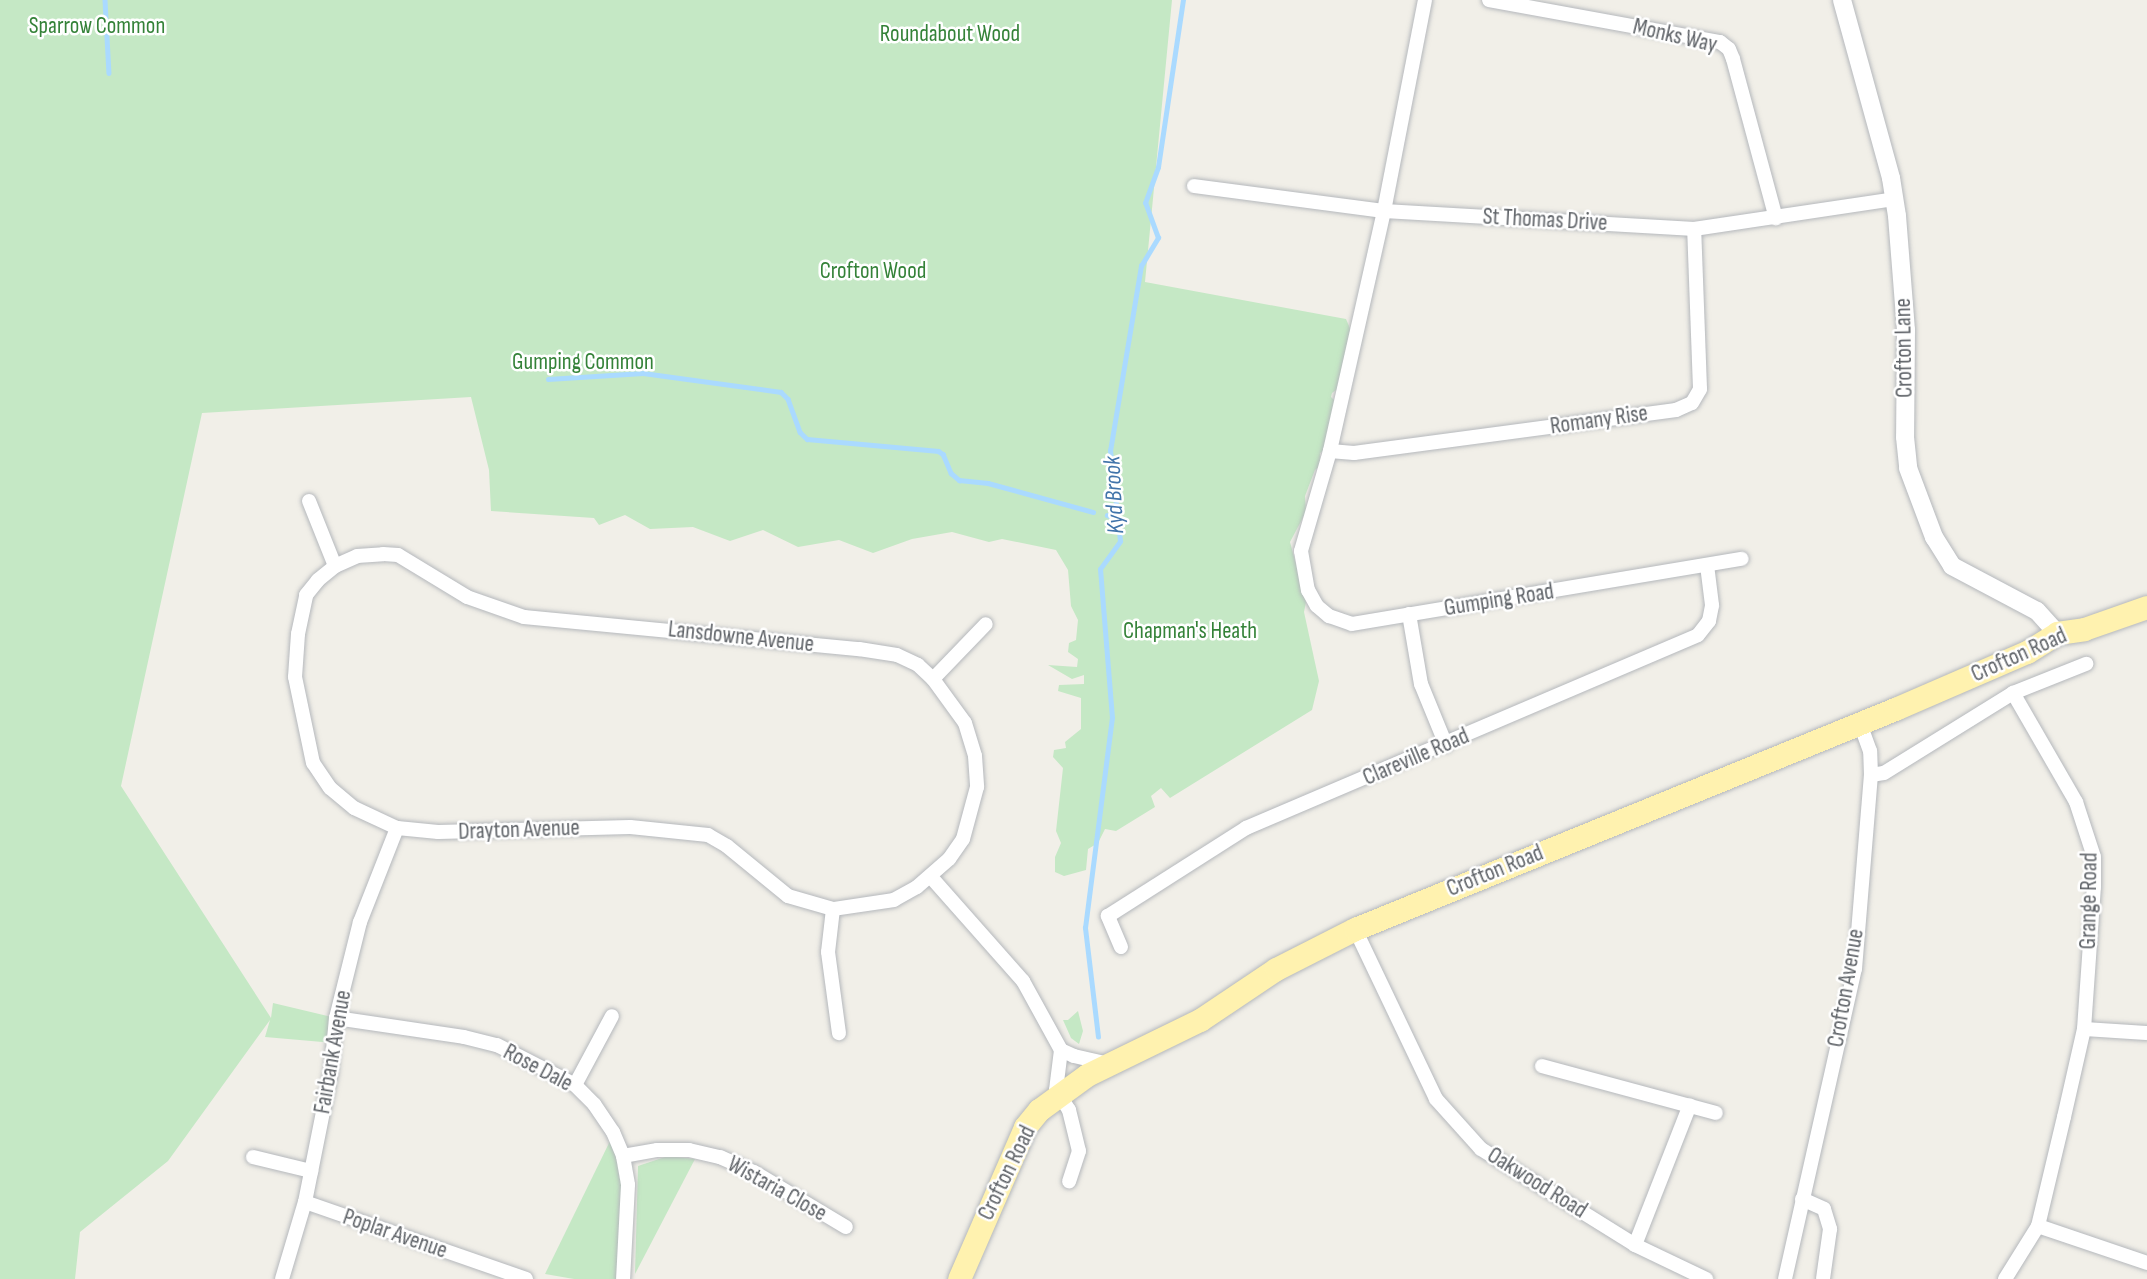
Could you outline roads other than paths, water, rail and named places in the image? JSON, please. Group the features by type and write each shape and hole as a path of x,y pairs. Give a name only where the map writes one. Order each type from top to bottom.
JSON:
{"main road":[{"name":"Crofton Road","path":"959,1279 1025,1127 1058,1095 1087,1075 1200,1020 1276,969 1355,929 1860,723 2028,652 2057,633 2084,629 2147,607"}],"street":[{"path":"1330,451 1384,211 1425,0"},
{"name":"Monks Way","path":"1489,0 1720,41 1729,49 1733,59 1776,218"},
{"name":"Crofton Lane","path":"1842,0 1895,199 1906,330 1905,437 1909,468 1942,555 1952,566 2037,611 2057,633"},
{"name":"St Thomas Drive","path":"1194,186 1384,211 1694,229 1895,199"},
{"name":"Romany Rise","path":"1330,451 1354,453 1676,410 1692,403 1700,389 1694,229"},
{"name":"Gumping Road","path":"1330,451 1301,551 1308,590 1317,606 1329,616 1352,624 1742,559"},
{"path":"309,501 335,566"},
{"name":"Lansdowne Avenue","path":"335,566 357,555 398,555 467,597 524,617 859,649 897,655 918,665 933,679 965,723 975,756 977,787 962,839 931,877"},
{"name":"Clareville Road","path":"1121,947 1108,916 1245,828 1446,745 1698,635 1709,621 1713,605 1707,565"},
{"name":"Drayton Avenue","path":"335,566 306,594 298,634 295,677 313,763 330,788 354,808 397,828 438,832 630,827 708,835 727,846 788,896 833,908 894,900 931,877"},
{"path":"1409,614 1421,684 1446,745"},
{"path":"933,679 986,624"},
{"path":"1871,775 1884,773 2013,693 2086,664"},
{"name":"Grange Road","path":"2005,1279 2038,1226 2084,1029 2094,887 2094,857 2076,802 2013,693"},
{"name":"Crofton Avenue","path":"1786,1279 1855,969 1871,775 1870,751 1860,723"},
{"name":"Fairbank Avenue","path":"282,1279 305,1202 331,1072 337,1018 360,922 397,828"},
{"path":"931,877 1023,981 1061,1050 1074,1056 1110,1064"},
{"path":"833,908 828,952 839,1033"},
{"name":"Oakwood Road","path":"1355,929 1436,1099 1481,1149 1635,1245 1706,1279"},
{"path":"575,1085 612,1016"},
{"name":"Rose Dale","path":"337,1018 464,1037 497,1045 575,1085 594,1104 613,1132 623,1156 628,1185 622,1279"},
{"path":"2084,1029 2147,1033"},
{"path":"1061,1050 1055,1085 1058,1095 1069,1110 1079,1151 1069,1181"},
{"path":"1542,1066 1716,1113"},
{"path":"1635,1245 1690,1105"},
{"name":"Wistaria Close","path":"623,1156 657,1150 689,1150 720,1157 754,1172 846,1227"},
{"path":"253,1157 311,1171"},
{"path":"1802,1199 1824,1209 1830,1229 1823,1279"},
{"name":"Poplar Avenue","path":"305,1202 526,1279"},
{"path":"2038,1226 2147,1263"}],"waterway":[{"path":"105,0 109,73"},
{"name":"Kyd Brook","path":"1098,1037 1085,928 1112,718 1100,569 1120,541 1110,451 1141,266 1158,238 1145,203 1158,167 1183,0"},
{"path":"548,379 643,373 781,392 788,399 800,432 807,439 938,451 943,454 951,473 959,480 988,483 1093,512"},
{"path":"1107,515 1117,518"}],"park label":[{"name":"Sparrow Common","path":"97,26"},
{"name":"Roundabout Wood","path":"950,34"},
{"name":"Crofton Wood","path":"873,271"},
{"name":"Gumping Common","path":"583,362"},
{"name":"Chapman's Heath","path":"1190,631"}]}
